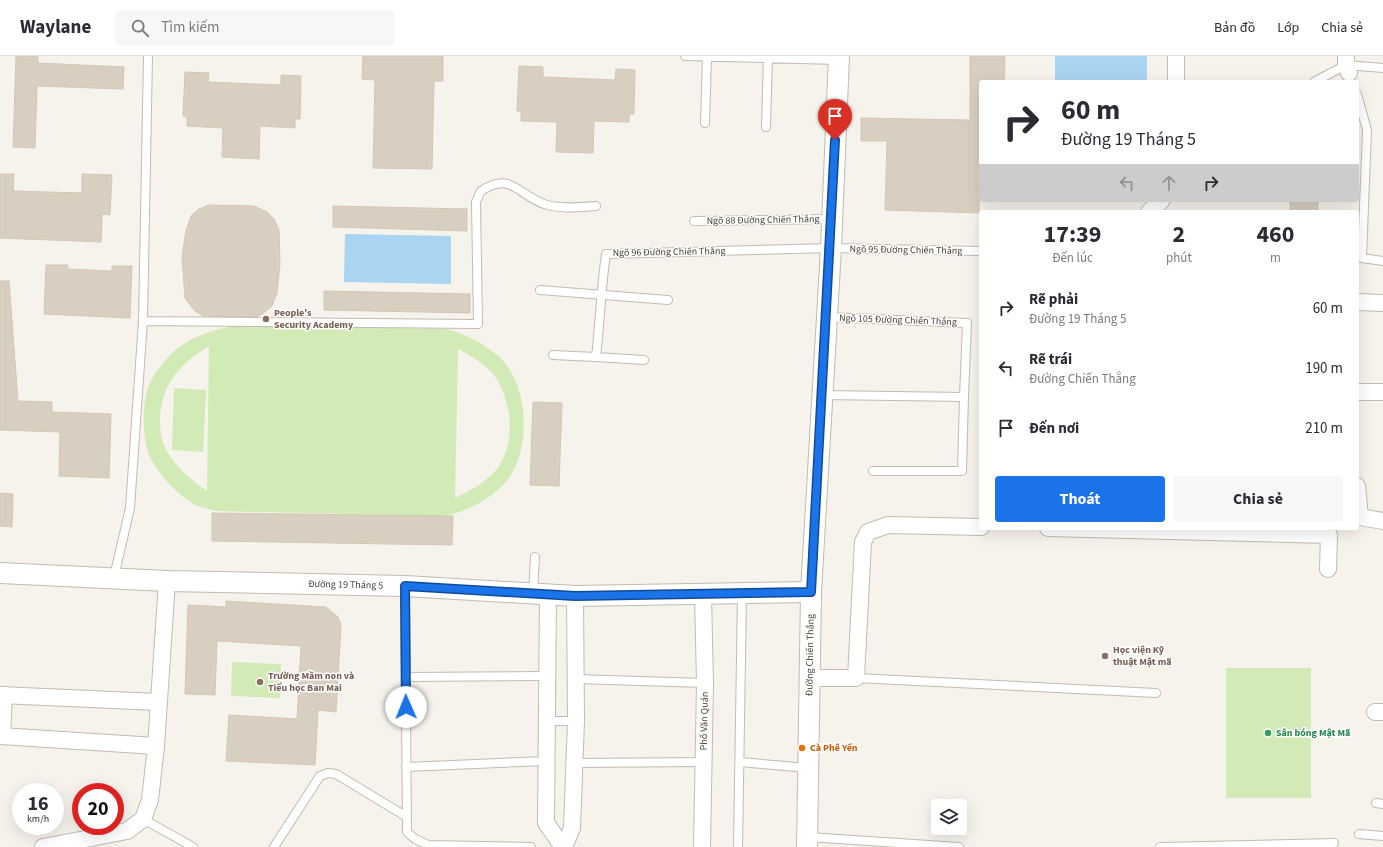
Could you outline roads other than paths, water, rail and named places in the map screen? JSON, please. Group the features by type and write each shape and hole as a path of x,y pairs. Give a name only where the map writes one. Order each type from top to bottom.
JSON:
{"street":[{"path":"1176,56 1176,80"},
{"name":"Đường Chiến Thắng","path":"808,842 811,592 831,248 831,219 839,58"},
{"path":"1151,210 1160,202"},
{"path":"1359,302 1383,303"},
{"path":"1359,392 1383,392"},
{"path":"1359,507 1360,517 1383,521"},
{"path":"810,678 856,678 863,542 868,532 888,525 979,527"},
{"path":"1128,530 1329,535 1328,569"},
{"name":"Đường 19 Tháng 5","path":"0,573 114,577 167,581 405,586 575,596 811,592"},
{"path":"42,847 127,831 143,818 150,800 156,746 167,581"},
{"path":"540,594 546,676 546,823 564,847"},
{"name":"Phố Văn Quán","path":"702,847 705,683 703,595"},
{"path":"564,847 572,828 576,721 575,596"},
{"path":"156,746 1,736 2,695 158,702"}],"lane":[{"path":"114,577 130,508 143,321 148,56"},
{"path":"685,56 839,58"},
{"path":"705,123 707,56"},
{"path":"766,127 768,57"},
{"path":"1319,80 1348,69 1383,68"},
{"path":"1359,101 1367,130 1362,258 1383,261"},
{"path":"143,321 478,324 476,202 481,190 499,182 510,184 546,204 566,208 596,206"},
{"name":"Ngõ 88 Đường Chiến Thắng","path":"694,221 831,219"},
{"name":"Ngõ 95 Đường Chiến Thắng","path":"831,248 979,252"},
{"name":"Ngõ 96 Đường Chiến Thắng","path":"596,357 600,326 600,296 606,254 831,248"},
{"path":"540,290 600,296 668,300"},
{"name":"Ngõ 105 Đường Chiến Thắng","path":"826,317 967,323 964,396"},
{"path":"553,355 644,360"},
{"path":"822,395 964,396 962,471 873,471"},
{"path":"536,556 540,594"},
{"path":"405,586 407,832 415,839 428,845 531,847"},
{"path":"738,847 742,593"},
{"path":"406,677 546,676"},
{"path":"856,678 1156,693"},
{"path":"576,679 705,683"},
{"path":"546,721 576,721"},
{"path":"406,767 545,761"},
{"path":"574,762 703,762"},
{"path":"740,762 808,768"},
{"path":"274,847 320,776 328,773 336,774 407,818"},
{"path":"143,818 193,847"},
{"path":"1359,834 1383,836"},
{"path":"808,842 959,847"},
{"path":"1160,847 1334,843"}],"water":[{"path":"1055,56 1147,56 1147,80 1055,80"},
{"path":"345,234 451,236 451,284 344,282"}],"place":[{"name":"People's Security Academy","path":"266,319"},
{"name":"Học viện Kỹ thuật Mật mã","path":"1105,656"},
{"name":"Trường Mầm non và Tiểu học Ban Mai","path":"260,682"},
{"name":"Sân bóng Mật Mã","path":"1268,733"},
{"name":"Cà Phê Yến","path":"802,748"}]}
